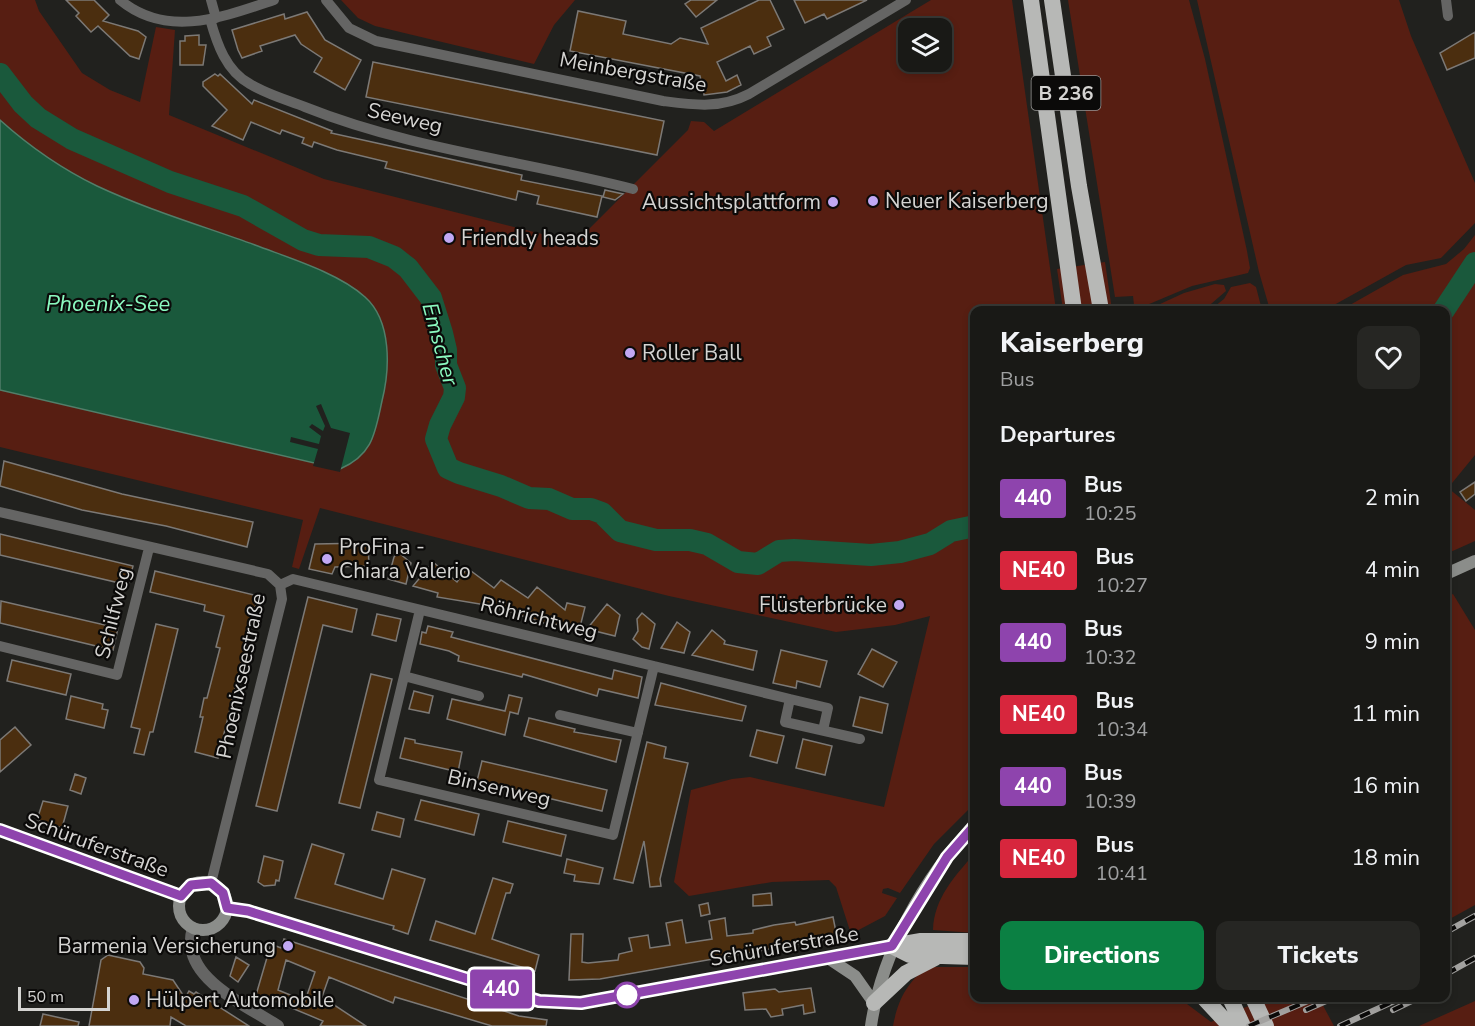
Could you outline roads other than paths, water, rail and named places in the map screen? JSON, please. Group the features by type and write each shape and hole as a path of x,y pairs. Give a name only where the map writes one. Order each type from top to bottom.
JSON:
{"highway":[{"name":"B 236","path":"1032,0 1073,306"},
{"name":"B 236","path":"1052,0 1079,186 1100,306"},
{"path":"892,946 921,941 970,941"},
{"path":"892,946 910,955 970,957"},
{"path":"874,1004 906,973 936,957"},
{"path":"1208,1002 1230,1026"},
{"path":"1232,1002 1243,1026"},
{"path":"1255,1002 1268,1026"},
{"path":"1266,1002 1268,1026"}],"main road":[{"path":"1450,572 1475,561"},
{"name":"Schüruferstraße","path":"0,830 181,896"},
{"name":"Schüruferstraße","path":"227,908 258,914 539,1001 564,1004 617,997 892,946 947,857 970,831"},
{"path":"211,883 223,893 227,908 225,915 215,926 200,930 193,928 182,917 181,896 191,885 211,883"},
{"path":"871,1026 874,1004 892,946"},
{"path":"828,958 855,976 874,1004"}],"street":[{"path":"120,0 141,14 168,22 190,23 213,19 274,0"},
{"name":"Seeweg","path":"211,0 213,19 223,56 234,72 249,84 349,125 633,189"},
{"name":"Meinbergstraße","path":"326,0 349,28 365,37 544,77 705,106 722,104 749,94 906,0"},
{"path":"1446,0 1448,16"},
{"name":"Phoenixseestraße","path":"0,512 268,574 280,585 280,607 211,883"},
{"name":"Schilfweg","path":"0,646 117,675 149,548"},
{"name":"Röhrichtweg","path":"280,585 293,579 828,708 823,730"},
{"name":"Binsenweg","path":"420,610 379,780 613,835 654,666"},
{"path":"404,676 478,696"},
{"path":"790,699 785,722 860,739"},
{"path":"560,715 638,733"},
{"path":"193,928 190,945 196,966 206,977 278,1026"}],"water":[{"name":"Phoenix-See","path":"0,120 46,156 97,186 328,273 365,297 374,307 384,332 387,346 387,375 374,433 371,442 360,457 340,469 0,390"}],"waterway":[{"name":"Emscher","path":"0,74 23,104 38,118 72,139 170,182 243,206 303,240 319,245 369,247 394,257 408,268 431,298 446,350 446,365 455,388 454,397 440,425 436,439 448,468 529,498 549,499 572,509 591,509 602,513 620,531 656,540 690,540 707,544 738,562 758,564 779,551 794,550 871,555 900,552 930,544 951,531 970,527"},
{"name":"Emscher","path":"1447,306 1475,263"}],"railway":[{"path":"1450,930 1475,916"},
{"path":"1450,972 1475,958"},
{"path":"1249,1026 1306,1002"},
{"path":"1306,1010 1324,1002"},
{"path":"1340,1026 1392,1002"},
{"path":"1393,1010 1410,1002"}],"place":[{"name":"Neuer Kaiserberg","path":"873,201"},
{"name":"Aussichtsplattform","path":"833,202"},
{"name":"Friendly heads","path":"449,238"},
{"name":"Roller Ball","path":"630,353"},
{"name":"ProFina - Chiara Valerio","path":"327,559"},
{"name":"Flüsterbrücke","path":"899,605"},
{"name":"Barmenia Versicherung","path":"288,946"},
{"name":"Hülpert Automobile","path":"134,1000"}]}
